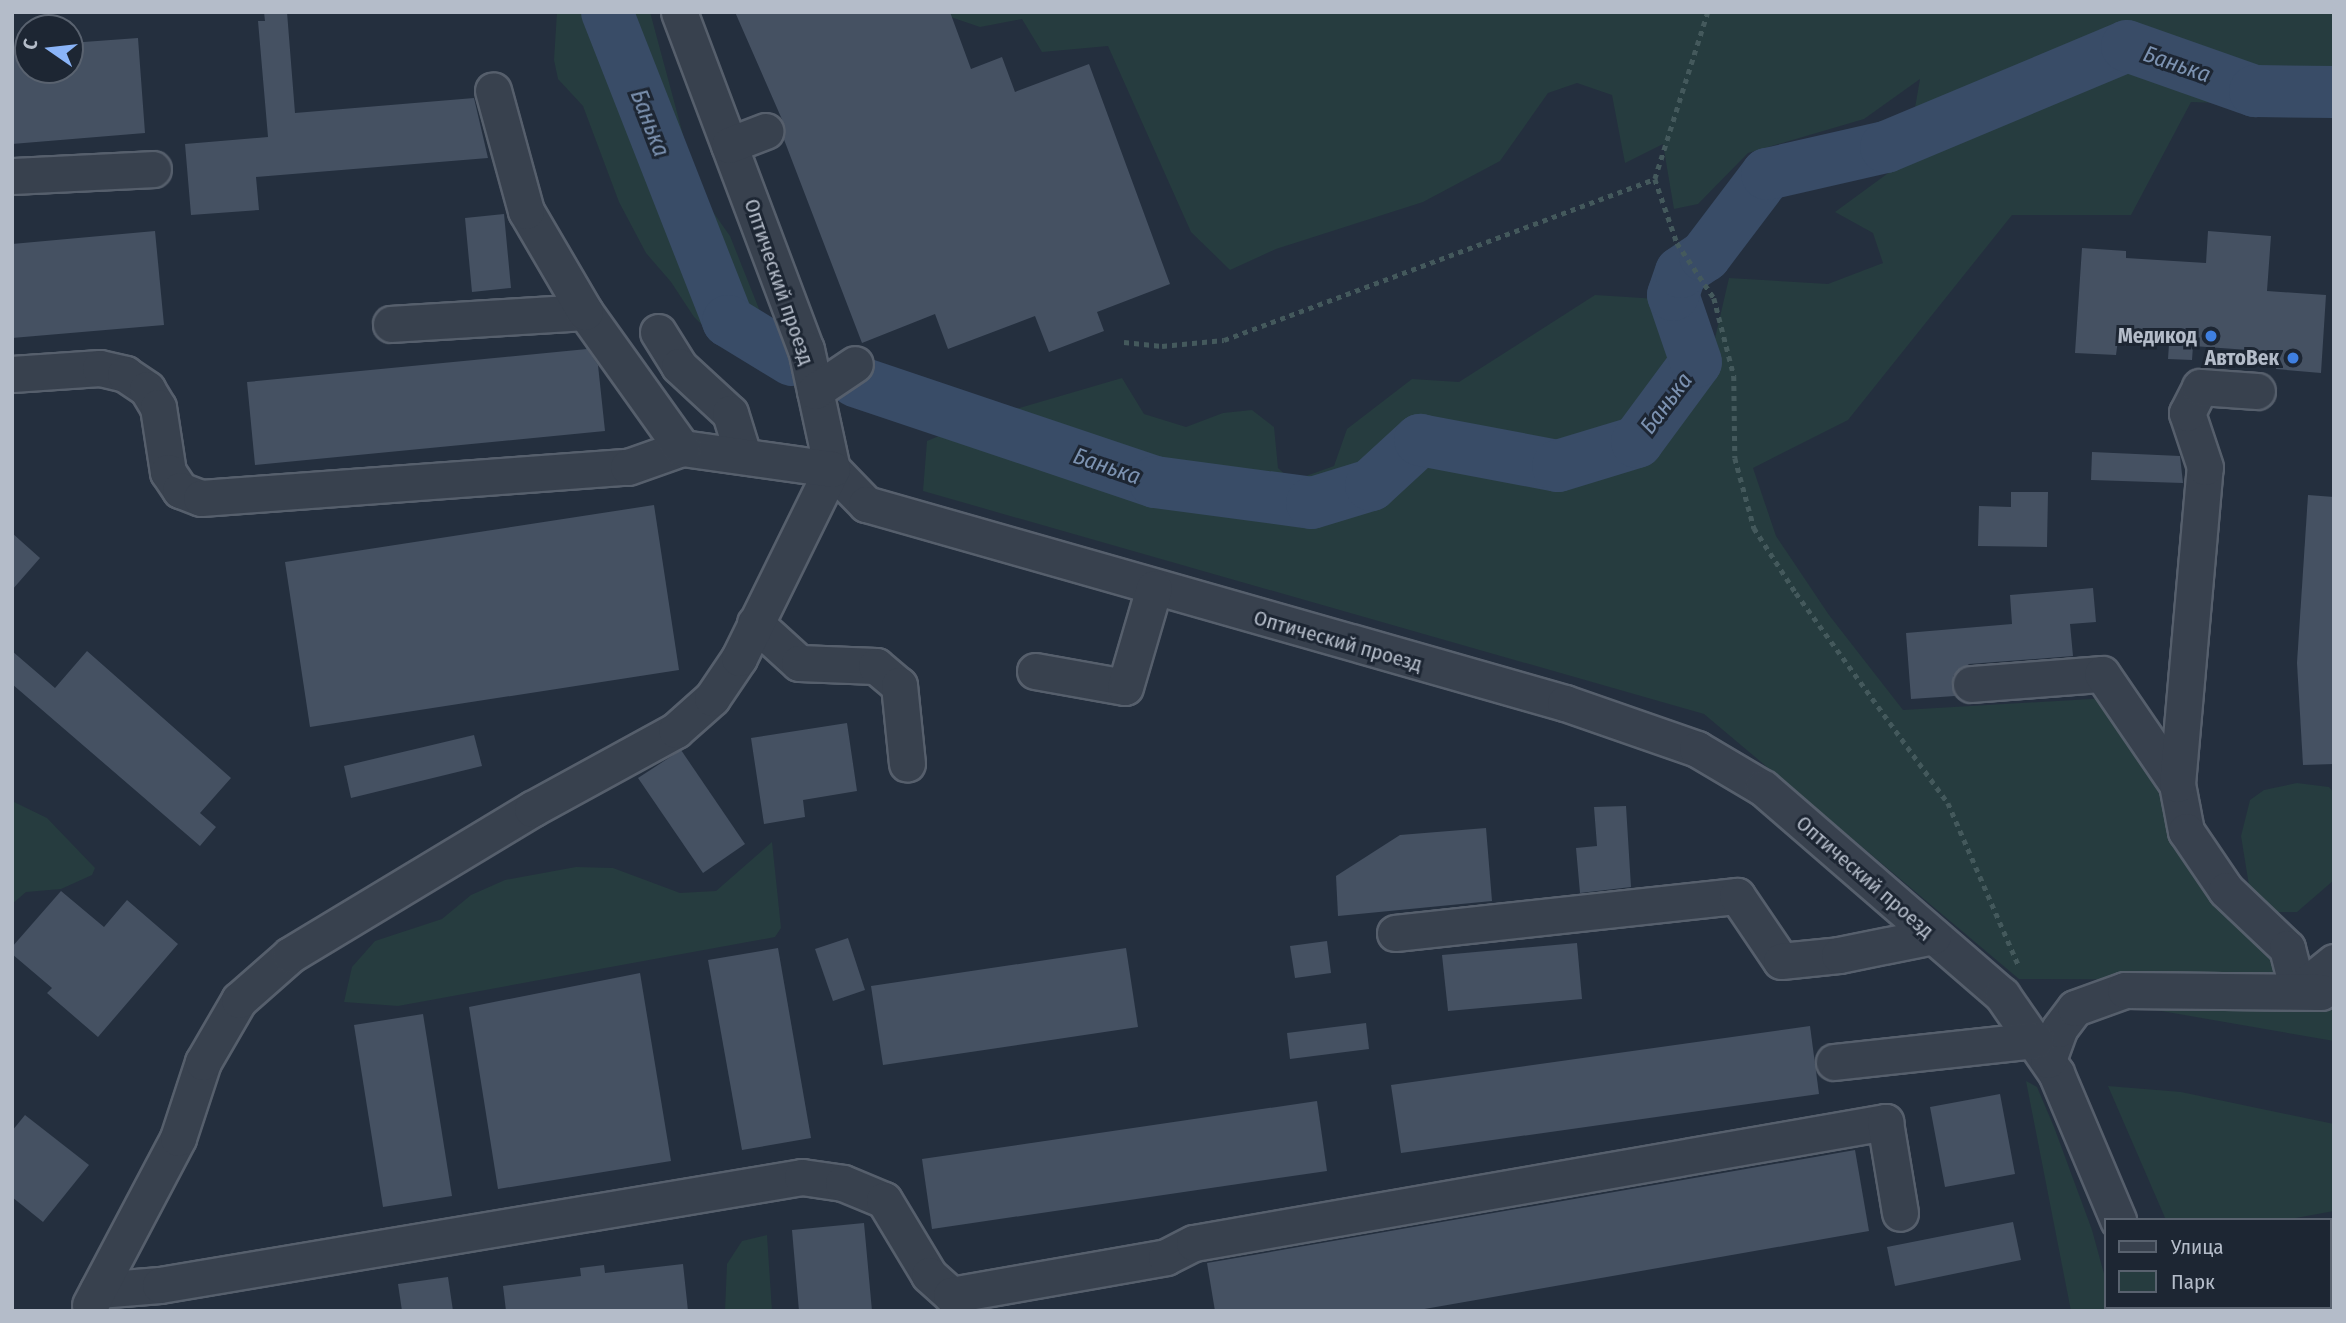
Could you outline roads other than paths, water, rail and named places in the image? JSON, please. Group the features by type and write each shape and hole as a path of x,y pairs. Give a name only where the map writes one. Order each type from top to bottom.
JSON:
{"street":[{"name":"Оптический проезд","path":"679,12 806,349 832,469 866,504 1565,704 1697,749 1763,789 2002,995 2042,1050 2117,1218"},
{"path":"494,90 526,211 585,312 682,448"},
{"path":"729,145 765,131"},
{"path":"12,176 153,169"},
{"path":"391,324 585,312"},
{"path":"658,332 679,366 730,413 744,455"},
{"path":"815,391 855,364"},
{"path":"12,374 100,368 125,374 147,389 158,407 168,472 180,490 201,498 628,467 682,448 832,469 739,658 712,698 676,730 532,809 289,955 239,1000 203,1062 177,1138 92,1300"},
{"path":"2257,391 2200,387 2187,413 2205,467 2177,784 2186,831 2226,890 2287,948 2298,991"},
{"path":"1035,671 1125,687 1154,588"},
{"path":"755,623 799,663 876,666 899,685 907,764"},
{"path":"1971,684 2102,674 2177,784"},
{"path":"1395,933 1737,896 1781,961 1839,955 1933,936"},
{"path":"2298,991 2334,962"},
{"path":"1834,1062 2042,1050 2075,1008 2125,990 2334,993"},
{"path":"92,1300 160,1285 802,1177 843,1183 884,1200 929,1275 951,1295 1166,1257 1194,1242 1885,1122 1900,1213"}],"waterway":[{"name":"Банька","path":"607,12 728,321 792,360"},
{"name":"Банька","path":"855,381 1155,482 1312,503 1371,485 1420,440 1558,466 1637,442 1696,362 1673,295 1681,272 1705,256 1767,174 1886,147 2127,46 2255,91 2334,92"}],"place":[{"name":"Медикод","path":"2211,336"},
{"name":"АвтоВек","path":"2293,358"}]}
